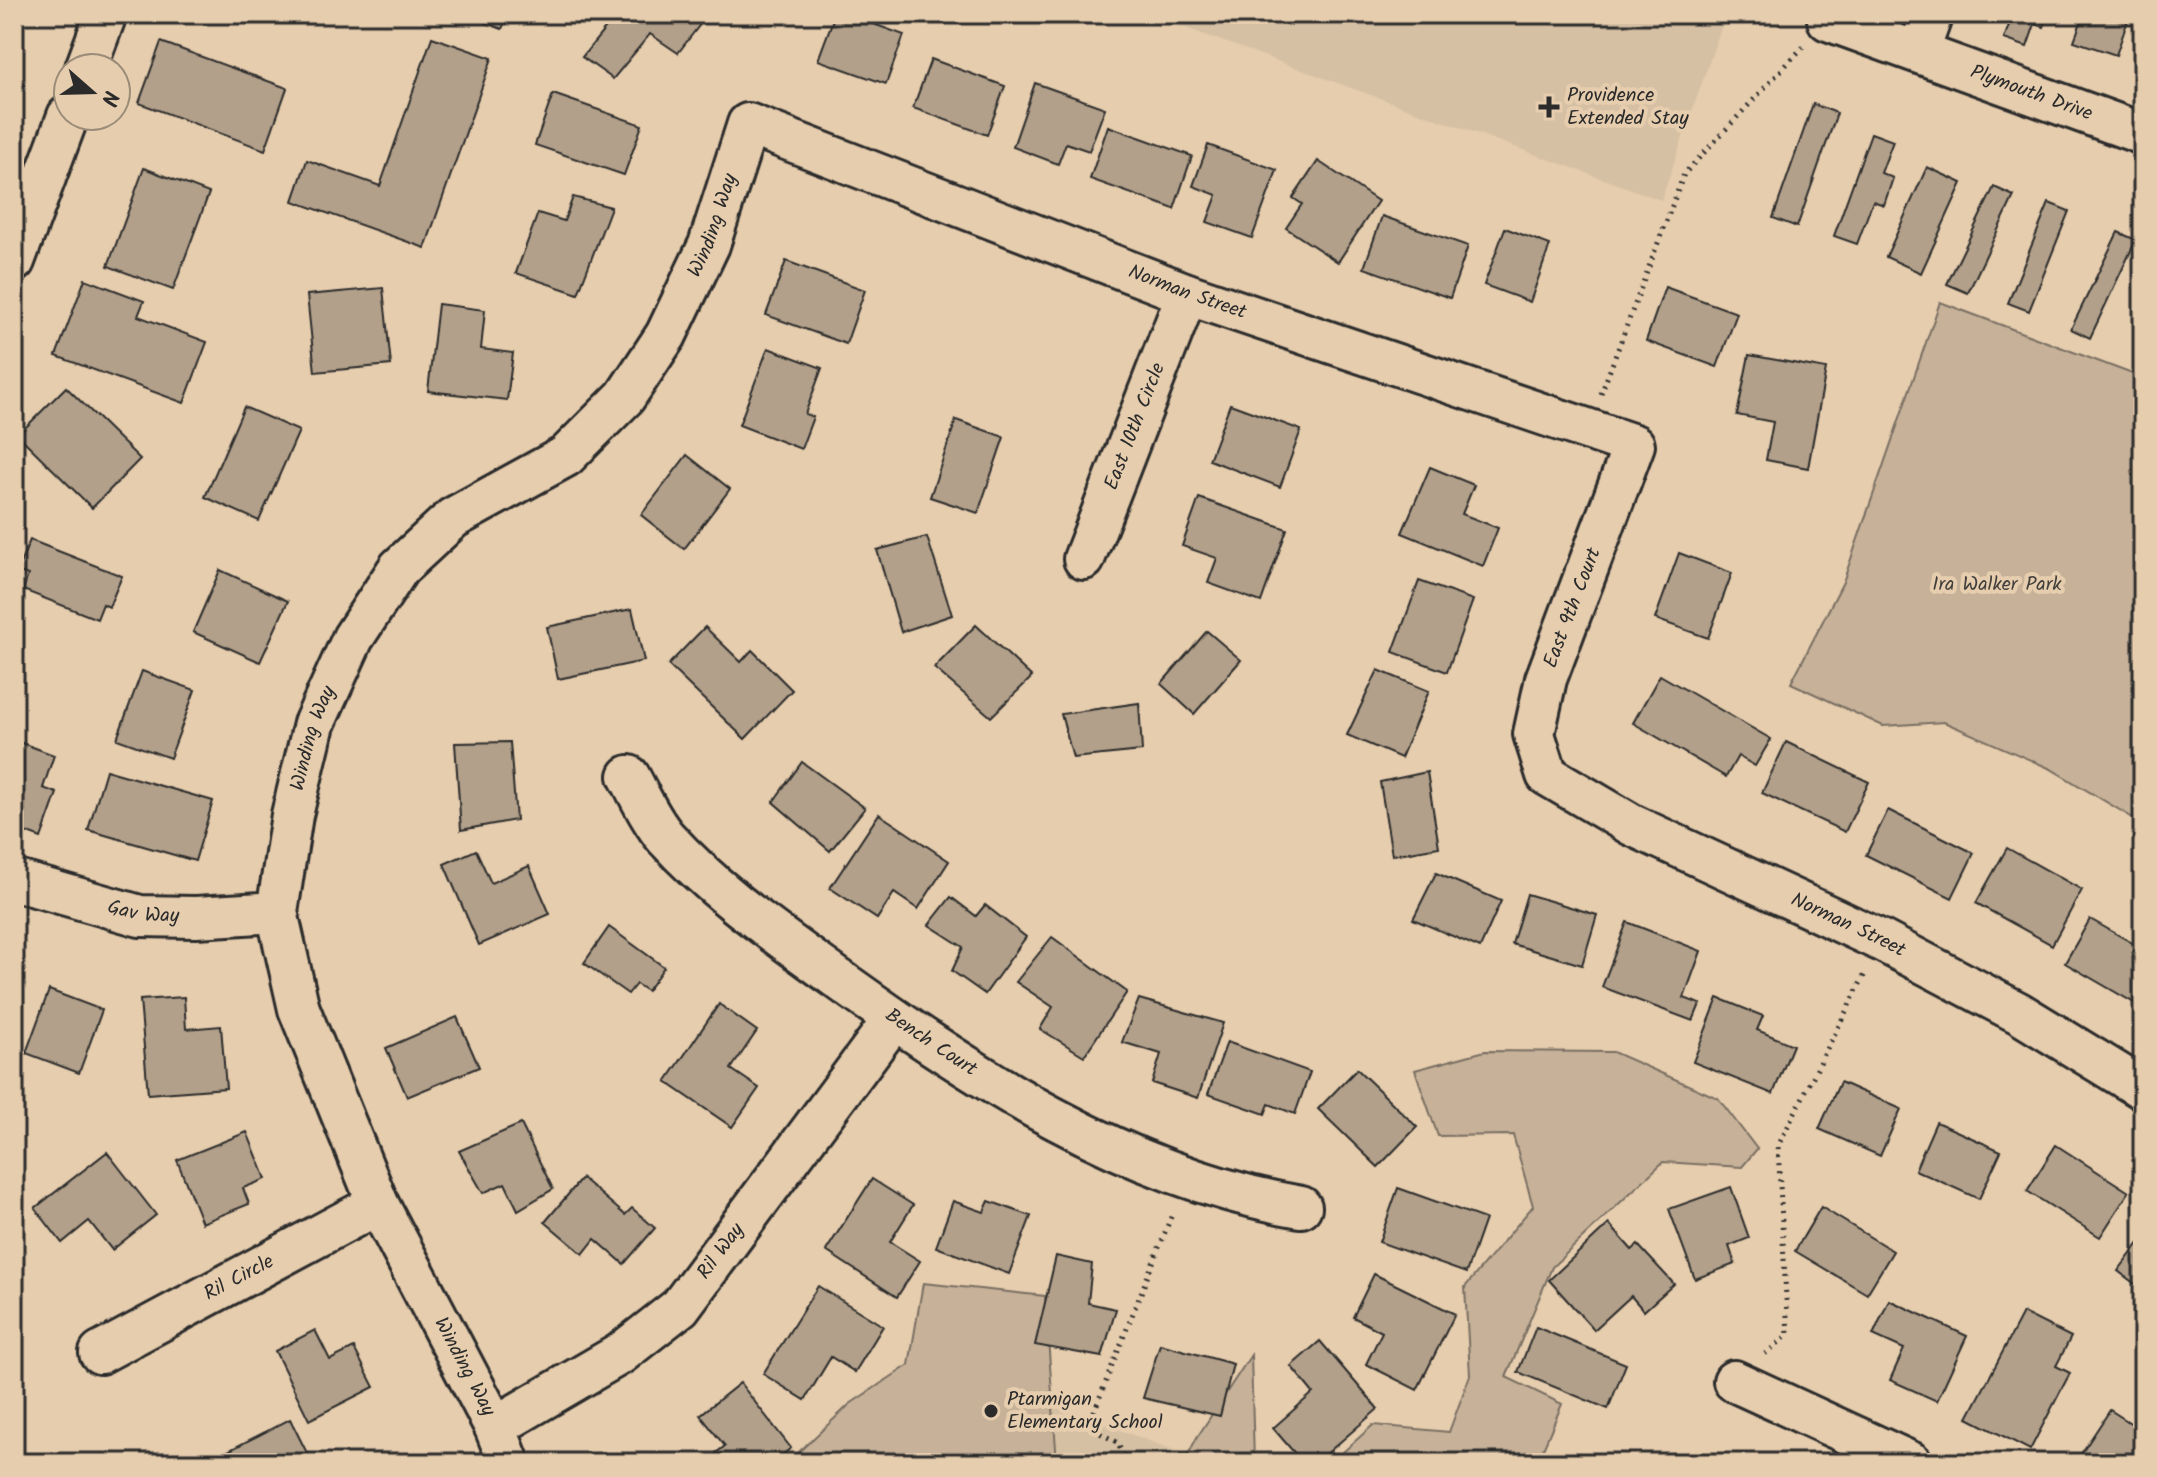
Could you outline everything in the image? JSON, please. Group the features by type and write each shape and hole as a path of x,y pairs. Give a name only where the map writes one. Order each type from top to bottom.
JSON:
{"street":[{"path":"92,52 106,14"},
{"path":"1919,51 1932,14"},
{"name":"Plymouth Drive","path":"1828,20 2143,134"},
{"name":"Norman Street","path":"748,124 1187,294 1634,445"},
{"name":"Winding Way","path":"502,1445 378,1204 299,1009 277,912 292,815 314,724 353,638 399,568 453,518 566,456 625,397 666,335 709,245 748,124"},
{"path":"14,261 62,132"},
{"name":"East 10th Circle","path":"1084,559 1187,294"},
{"name":"East 9th Court","path":"1547,775 1534,734 1546,679 1634,445"},
{"name":"Norman Street","path":"1547,775 1632,825 1882,941 2019,1013 2143,1089"},
{"name":"Bench Court","path":"629,776 663,836 729,900 894,1019 1072,1129 1186,1180 1246,1198 1301,1207"},
{"name":"Gav Way","path":"14,880 140,916 196,917 277,912"},
{"name":"Ril Way","path":"502,1445 680,1307 894,1019"},
{"name":"Ril Circle","path":"100,1353 378,1204"},
{"path":"1734,1381 1912,1463"}],"path":[{"path":"1589,428 1684,174 1828,20"},
{"path":"1734,1381 1788,1335 1778,1146 1882,941"},
{"path":"1127,1463 1117,1442 1088,1427 1186,1180"}],"shaded area":[{"name":"Providence Extended Stay","path":"1147,14 1726,14 1661,200"},
{"name":"Ptarmigan Elementary School","path":"931,1360 1209,1463 893,1463"}],"green space":[{"name":"Ira Walker Park","path":"1940,302 2143,378 2143,824 2051,769 1944,722 1883,726 1791,683 1843,582"},
{"path":"1485,1051 1613,1052 1718,1098 1757,1149 1742,1167 1663,1162 1552,1267 1506,1377 1562,1404 1537,1463 1331,1463 1373,1425 1449,1432 1470,1375 1465,1287 1533,1206 1513,1135 1438,1136 1415,1070"},
{"path":"923,1283 1045,1296 1057,1463 787,1463 850,1404 909,1365"},
{"path":"1251,1355 1254,1461 1260,1463 1184,1463 1196,1439"}],"building":[{"path":"462,14 508,14 502,29"},
{"path":"617,14 700,14 705,18 678,53 650,34 613,79 582,57"},
{"path":"835,14 846,14 904,35 886,84 818,60"},
{"path":"2013,14 2048,14 2044,27 2035,24 2027,47 2004,39"},
{"path":"2084,14 2130,14 2116,55 2074,41"},
{"path":"432,37 492,58 425,248 293,201 307,160 380,186"},
{"path":"161,42 287,88 265,150 139,103"},
{"path":"931,59 1005,86 987,135 913,108"},
{"path":"1035,83 1105,108 1089,151 1066,143 1058,164 1013,147"},
{"path":"553,94 642,125 624,175 535,145"},
{"path":"1813,104 1837,113 1797,227 1773,218"},
{"path":"1108,126 1192,156 1174,209 1090,179"},
{"path":"1871,133 1893,141 1881,173 1893,178 1884,205 1873,201 1857,244 1834,236"},
{"path":"1208,145 1277,170 1252,238 1207,222 1217,195 1193,186"},
{"path":"1318,161 1378,201 1338,262 1286,228 1302,204 1293,198"},
{"path":"1927,167 1962,183 1921,273 1886,257"},
{"path":"144,168 209,193 173,290 108,266"},
{"path":"1994,187 2014,196 1968,293 1947,284"},
{"path":"573,197 611,207 578,294 516,273 538,213 564,221"},
{"path":"2049,203 2069,211 2029,311 2008,303"},
{"path":"1382,216 1468,246 1450,298 1364,268"},
{"path":"1505,228 1550,245 1530,302 1484,285"},
{"path":"2118,232 2136,240 2090,338 2071,329"},
{"path":"786,261 865,290 846,344 766,315"},
{"path":"85,279 144,301 138,316 207,342 184,403 56,356"},
{"path":"1665,287 1737,313 1717,367 1646,341"},
{"path":"383,288 391,365 315,372 307,295"},
{"path":"438,304 485,310 481,349 513,353 507,400 428,391"},
{"path":"768,348 822,368 805,414 813,417 801,449 739,425"},
{"path":"1749,355 1826,369 1808,468 1766,460 1773,422 1737,415"},
{"path":"66,387 140,459 92,508 18,435"},
{"path":"1230,404 1301,430 1280,487 1209,460"},
{"path":"244,407 299,431 259,521 205,497"},
{"path":"956,420 1004,437 978,513 930,497"},
{"path":"687,455 730,489 684,549 641,515"},
{"path":"1430,467 1474,485 1462,514 1498,528 1483,566 1402,533"},
{"path":"1199,498 1287,529 1261,602 1208,583 1217,558 1182,546"},
{"path":"927,537 952,615 901,632 877,550"},
{"path":"30,540 122,576 109,607 103,604 97,619 23,590 28,575 17,571"},
{"path":"1679,553 1732,573 1708,638 1655,619"},
{"path":"220,570 288,601 260,662 193,632"},
{"path":"1419,581 1473,600 1447,672 1393,652"},
{"path":"632,609 644,661 558,679 547,627"},
{"path":"976,625 1032,677 991,717 934,668"},
{"path":"705,627 741,662 752,650 792,690 745,739 668,665"},
{"path":"1207,631 1241,660 1194,714 1161,684"},
{"path":"1378,670 1429,691 1401,758 1347,735"},
{"path":"142,671 195,690 170,758 117,739"},
{"path":"1660,675 1771,739 1755,766 1738,756 1726,777 1633,723"},
{"path":"1139,703 1142,751 1073,758 1061,714"},
{"path":"14,740 54,755 43,788 57,793 41,838 14,828"},
{"path":"510,742 516,820 461,830 455,743"},
{"path":"1786,742 1869,782 1845,832 1762,793"},
{"path":"802,762 865,808 830,851 773,802"},
{"path":"106,770 213,801 195,861 88,830"},
{"path":"1427,772 1439,847 1392,855 1380,782"},
{"path":"1888,810 1974,853 1952,898 1866,855"},
{"path":"879,814 949,861 918,909 894,893 877,919 830,888"},
{"path":"2007,848 2082,890 2052,945 1976,903"},
{"path":"476,850 491,883 529,866 550,914 479,945 444,864"},
{"path":"1436,873 1501,901 1480,948 1413,919"},
{"path":"1527,894 1597,915 1582,965 1512,944"},
{"path":"951,897 976,916 985,905 1026,937 985,994 952,971 963,947 929,925"},
{"path":"2090,919 2143,949 2143,1008 2065,963"},
{"path":"1627,922 1701,951 1684,998 1700,1004 1693,1021 1602,987"},
{"path":"609,927 664,967 647,991 636,984 628,994 584,963"},
{"path":"1052,937 1127,992 1084,1056 1040,1029 1053,1007 1016,982"},
{"path":"49,990 102,1010 79,1073 26,1053"},
{"path":"184,997 186,1029 221,1026 226,1088 148,1094 140,1000"},
{"path":"1718,998 1763,1016 1757,1030 1793,1045 1773,1094 1693,1062"},
{"path":"1139,999 1223,1023 1198,1098 1152,1083 1161,1054 1122,1042"},
{"path":"719,1004 757,1031 731,1069 759,1088 732,1127 666,1082"},
{"path":"457,1017 479,1067 407,1097 386,1048"},
{"path":"1227,1042 1310,1072 1295,1114 1269,1104 1265,1114 1208,1094"},
{"path":"1357,1069 1417,1127 1378,1167 1318,1109"},
{"path":"1840,1082 1901,1109 1880,1156 1819,1129"},
{"path":"1936,1122 2001,1151 1979,1199 1915,1170"},
{"path":"521,1124 553,1189 518,1210 505,1183 483,1193 459,1151"},
{"path":"247,1132 266,1179 243,1188 249,1204 202,1223 177,1160"},
{"path":"2056,1145 2129,1192 2100,1237 2027,1191"},
{"path":"107,1152 156,1215 112,1250 89,1221 62,1243 35,1208"},
{"path":"582,1178 625,1215 632,1208 655,1228 624,1264 595,1239 583,1254 545,1222"},
{"path":"872,1179 913,1205 890,1242 920,1261 897,1297 826,1251"},
{"path":"1731,1187 1749,1238 1729,1246 1735,1264 1695,1279 1669,1209"},
{"path":"1398,1188 1485,1219 1466,1273 1379,1242"},
{"path":"953,1201 984,1212 989,1201 1031,1216 1009,1274 936,1247"},
{"path":"1821,1207 1893,1251 1867,1294 1795,1251"},
{"path":"1609,1224 1632,1250 1638,1245 1674,1284 1644,1311 1631,1296 1594,1330 1549,1280"},
{"path":"2143,1238 2143,1290 2118,1271"},
{"path":"1056,1256 1092,1264 1088,1303 1116,1309 1102,1357 1035,1345"},
{"path":"1374,1274 1455,1314 1417,1390 1366,1364 1382,1332 1353,1317"},
{"path":"818,1286 883,1326 855,1372 831,1357 805,1400 763,1374"},
{"path":"1889,1300 1967,1336 1937,1401 1890,1380 1904,1349 1873,1335"},
{"path":"2023,1313 2071,1337 2056,1366 2070,1373 2030,1450 1968,1418"},
{"path":"1536,1327 1626,1364 1608,1409 1518,1372"},
{"path":"315,1330 330,1360 354,1348 374,1387 309,1420 275,1351"},
{"path":"1320,1341 1378,1409 1316,1463 1303,1463 1273,1428 1313,1393 1291,1366"},
{"path":"1160,1344 1233,1364 1220,1416 1143,1398"},
{"path":"740,1383 791,1448 772,1463 724,1463 716,1453 725,1446 700,1415"},
{"path":"2110,1410 2143,1431 2143,1463 2075,1463"},
{"path":"290,1419 310,1459 302,1463 205,1463"}],"place":[{"name":"Providence Extended Stay","path":"1549,107"},
{"name":"Ptarmigan Elementary School","path":"991,1411"}]}
